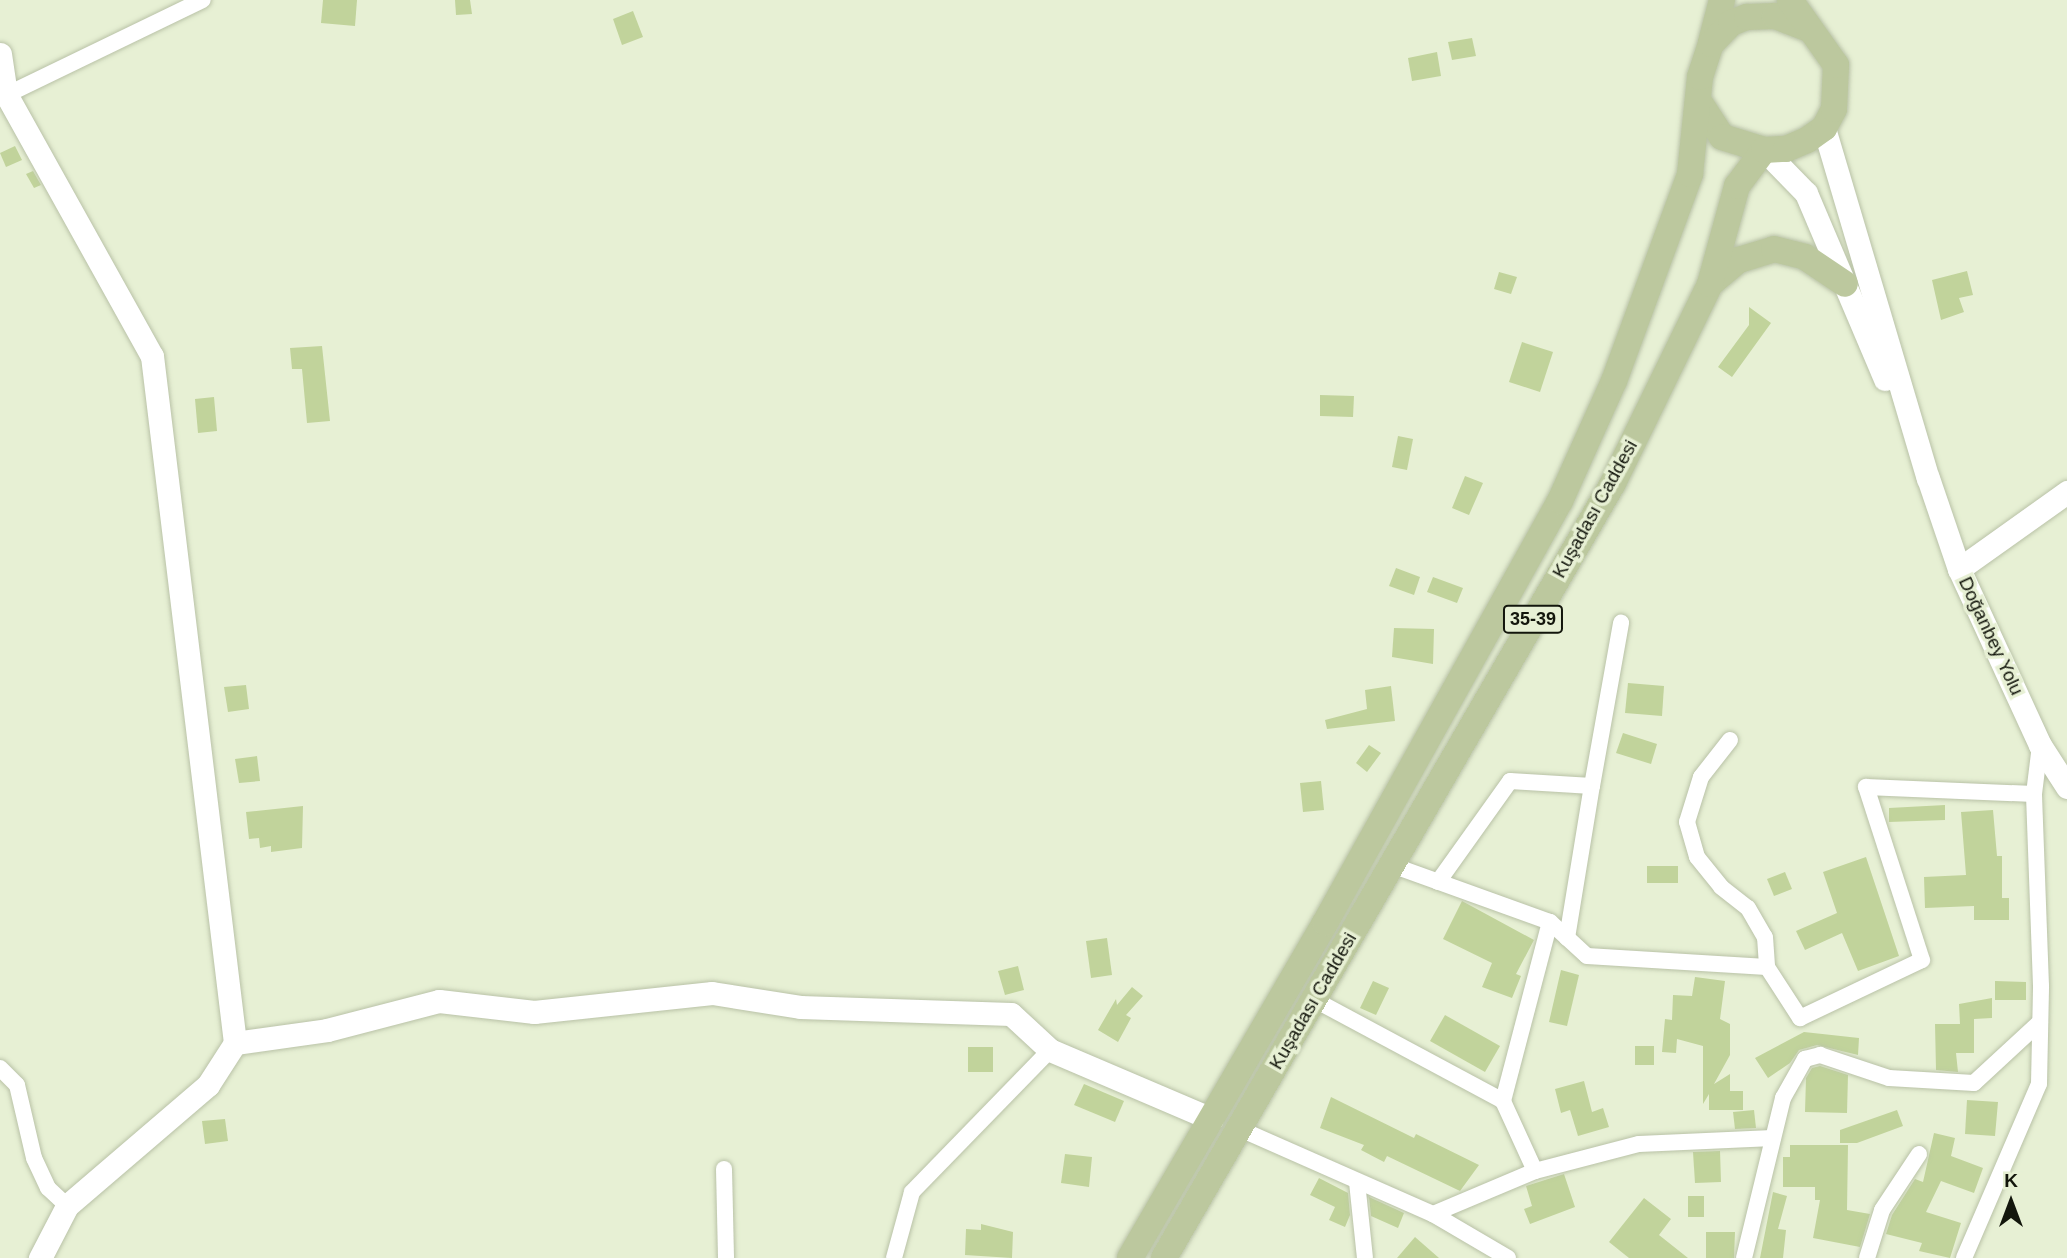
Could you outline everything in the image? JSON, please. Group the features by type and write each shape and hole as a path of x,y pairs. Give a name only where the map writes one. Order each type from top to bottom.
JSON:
{"main road":[{"path":"1722,0 1700,77 1700,103 1722,137 1764,150 1786,149 1824,128 1837,94 1836,65 1807,28 1790,0"},
{"path":"1711,44 1731,23 1747,17 1775,16 1807,28"},
{"name":"Kuşadası Caddesi","path":"1130,1258 1212,1119 1560,500 1614,381 1690,174 1700,103"},
{"name":"Kuşadası Caddesi","path":"1164,1258 1315,1000 1389,864 1613,483 1710,284 1737,186 1764,150"},
{"path":"1710,284 1740,260 1774,249 1799,254 1845,284"}],"street":[{"path":"3,96 203,0"},
{"path":"0,54 3,96 152,356 234,1043 208,1085 67,1206 40,1258"},
{"path":"1824,128 1928,478"},
{"path":"1764,150 1806,193 1928,478"},
{"name":"Doğanbey Yolu","path":"1928,478 1959,569 2039,745 2067,787"},
{"path":"1959,569 2067,492"},
{"path":"1567,938 1621,623"},
{"path":"1730,740 1701,777 1688,822 1697,857 1721,887 1748,908 1765,937 1768,967 1800,1018 1922,960 1866,787 2034,794"},
{"path":"1964,1258 2039,1084 2034,794 2039,745"},
{"path":"1438,882 1510,781 1592,786"},
{"path":"1389,864 1550,922 1587,956 1768,967"},
{"path":"1503,1101 1550,922"},
{"path":"234,1043 327,1030 439,1001 534,1012 712,993 800,1007 1012,1014 1050,1050 1212,1119"},
{"path":"1315,1000 1503,1101 1535,1171"},
{"path":"1744,1258 1783,1098 1805,1059 1820,1055 1889,1078 1974,1083 2040,1022"},
{"path":"894,1258 912,1192 1050,1050"},
{"path":"0,1068 17,1085 34,1158 48,1188 67,1206"},
{"path":"1240,1129 1433,1214 1508,1258"},
{"path":"1433,1214 1535,1171 1639,1144 1773,1138"},
{"path":"1867,1258 1887,1200 1919,1154"},
{"path":"724,1169 726,1258"},
{"path":"1357,1182 1365,1258"}],"building":[{"path":"323,0 357,0 355,26 321,23"},
{"path":"455,0 470,0 472,14 456,15"},
{"path":"633,11 643,37 622,45 613,19"},
{"path":"1472,38 1476,56 1452,60 1448,42"},
{"path":"1437,52 1441,76 1412,81 1408,58"},
{"path":"15,146 22,160 6,167 0,153"},
{"path":"33,171 41,185 34,188 26,174"},
{"path":"1967,271 1973,295 1959,298 1964,312 1941,320 1932,280"},
{"path":"1499,272 1517,277 1511,294 1494,289"},
{"path":"1749,307 1771,323 1732,377 1718,367 1749,325"},
{"path":"1522,342 1553,352 1540,392 1509,382"},
{"path":"322,346 330,421 307,423 302,369 292,369 290,348"},
{"path":"1320,395 1354,396 1353,417 1320,416"},
{"path":"214,397 217,431 198,433 195,399"},
{"path":"1398,436 1413,439 1407,470 1392,467"},
{"path":"1465,476 1483,483 1469,515 1452,508"},
{"path":"1396,568 1420,577 1414,595 1389,586"},
{"path":"1433,577 1463,588 1457,603 1427,592"},
{"path":"1394,628 1434,629 1433,664 1392,657"},
{"path":"1628,683 1664,686 1662,716 1625,713"},
{"path":"246,685 249,709 228,712 224,687"},
{"path":"1391,686 1395,721 1327,729 1325,720 1367,709 1365,690"},
{"path":"1623,733 1657,744 1651,764 1616,753"},
{"path":"1369,745 1381,753 1367,772 1356,763"},
{"path":"257,756 260,781 239,783 235,759"},
{"path":"1321,781 1324,810 1303,812 1300,783"},
{"path":"1945,805 1945,820 1889,822 1889,808"},
{"path":"303,806 302,848 271,852 271,846 260,848 259,838 249,839 246,812"},
{"path":"1993,810 1997,856 2002,856 2002,898 2009,898 2009,920 1974,920 1974,906 1925,908 1924,877 1966,875 1961,812"},
{"path":"1866,857 1899,956 1858,971 1842,933 1805,950 1796,931 1837,913 1823,872"},
{"path":"1647,866 1678,866 1678,883 1647,883"},
{"path":"1785,872 1792,889 1774,896 1767,879"},
{"path":"1462,901 1534,940 1516,974 1521,976 1512,998 1482,987 1492,963 1443,939"},
{"path":"1107,938 1112,975 1091,978 1086,941"},
{"path":"1018,966 1024,990 1005,995 998,971"},
{"path":"1561,970 1579,975 1567,1026 1549,1022"},
{"path":"1695,977 1725,981 1720,1019 1730,1024 1730,1055 1714,1084 1730,1074 1730,1091 1743,1091 1743,1110 1709,1110 1709,1094 1703,1104 1703,1046 1677,1039 1676,1053 1662,1052 1665,1019 1672,1020 1673,995 1692,996"},
{"path":"1373,981 1389,988 1376,1015 1360,1008"},
{"path":"1995,981 2026,982 2026,1000 1995,1000"},
{"path":"1132,987 1143,996 1126,1015 1131,1018 1118,1042 1098,1030 1116,999 1117,1005"},
{"path":"1992,998 1992,1018 1974,1019 1974,1053 1956,1053 1958,1072 1936,1070 1935,1024 1960,1024 1959,1004"},
{"path":"1445,1015 1500,1046 1485,1072 1430,1041"},
{"path":"1804,1032 1859,1038 1858,1055 1817,1045 1799,1050 1790,1063 1768,1078 1755,1058"},
{"path":"1635,1046 1654,1046 1654,1065 1635,1065"},
{"path":"968,1047 993,1047 993,1072 968,1072"},
{"path":"1820,1066 1848,1075 1847,1113 1805,1112 1806,1078 1812,1068"},
{"path":"1584,1081 1592,1112 1603,1108 1609,1127 1578,1136 1570,1110 1561,1113 1555,1089"},
{"path":"1084,1084 1124,1101 1115,1122 1074,1105"},
{"path":"1331,1097 1414,1138 1416,1134 1479,1165 1460,1191 1387,1156 1384,1162 1361,1150 1364,1145 1320,1128"},
{"path":"1967,1100 1998,1102 1995,1136 1965,1134"},
{"path":"1754,1110 1756,1128 1735,1129 1733,1112"},
{"path":"1897,1110 1903,1126 1857,1143 1840,1143 1840,1130"},
{"path":"225,1119 228,1141 205,1144 202,1121"},
{"path":"1934,1133 1955,1138 1951,1156 1983,1168 1974,1193 1941,1181 1926,1212 1961,1223 1950,1258 1919,1251 1922,1243 1886,1234 1892,1215 1915,1179 1923,1182"},
{"path":"1790,1145 1848,1145 1847,1210 1870,1214 1860,1247 1813,1238 1820,1200 1815,1200 1815,1187 1783,1187 1783,1157 1790,1157"},
{"path":"1720,1151 1721,1182 1695,1183 1693,1152"},
{"path":"1065,1154 1092,1157 1089,1187 1061,1183"},
{"path":"1564,1174 1575,1207 1530,1224 1524,1209 1532,1206 1526,1186"},
{"path":"1319,1178 1348,1193 1350,1215 1345,1227 1329,1220 1335,1207 1310,1195"},
{"path":"1773,1192 1787,1196 1778,1229 1786,1230 1783,1258 1760,1258"},
{"path":"1688,1196 1704,1196 1704,1217 1688,1217"},
{"path":"1369,1197 1404,1213 1398,1228 1371,1216"},
{"path":"1644,1198 1671,1219 1659,1235 1688,1258 1629,1258 1609,1242"},
{"path":"981,1224 1013,1232 1012,1258 965,1255 966,1229 981,1230"},
{"path":"1706,1232 1735,1232 1734,1258 1706,1258"},
{"path":"1415,1237 1439,1258 1397,1258"}]}
